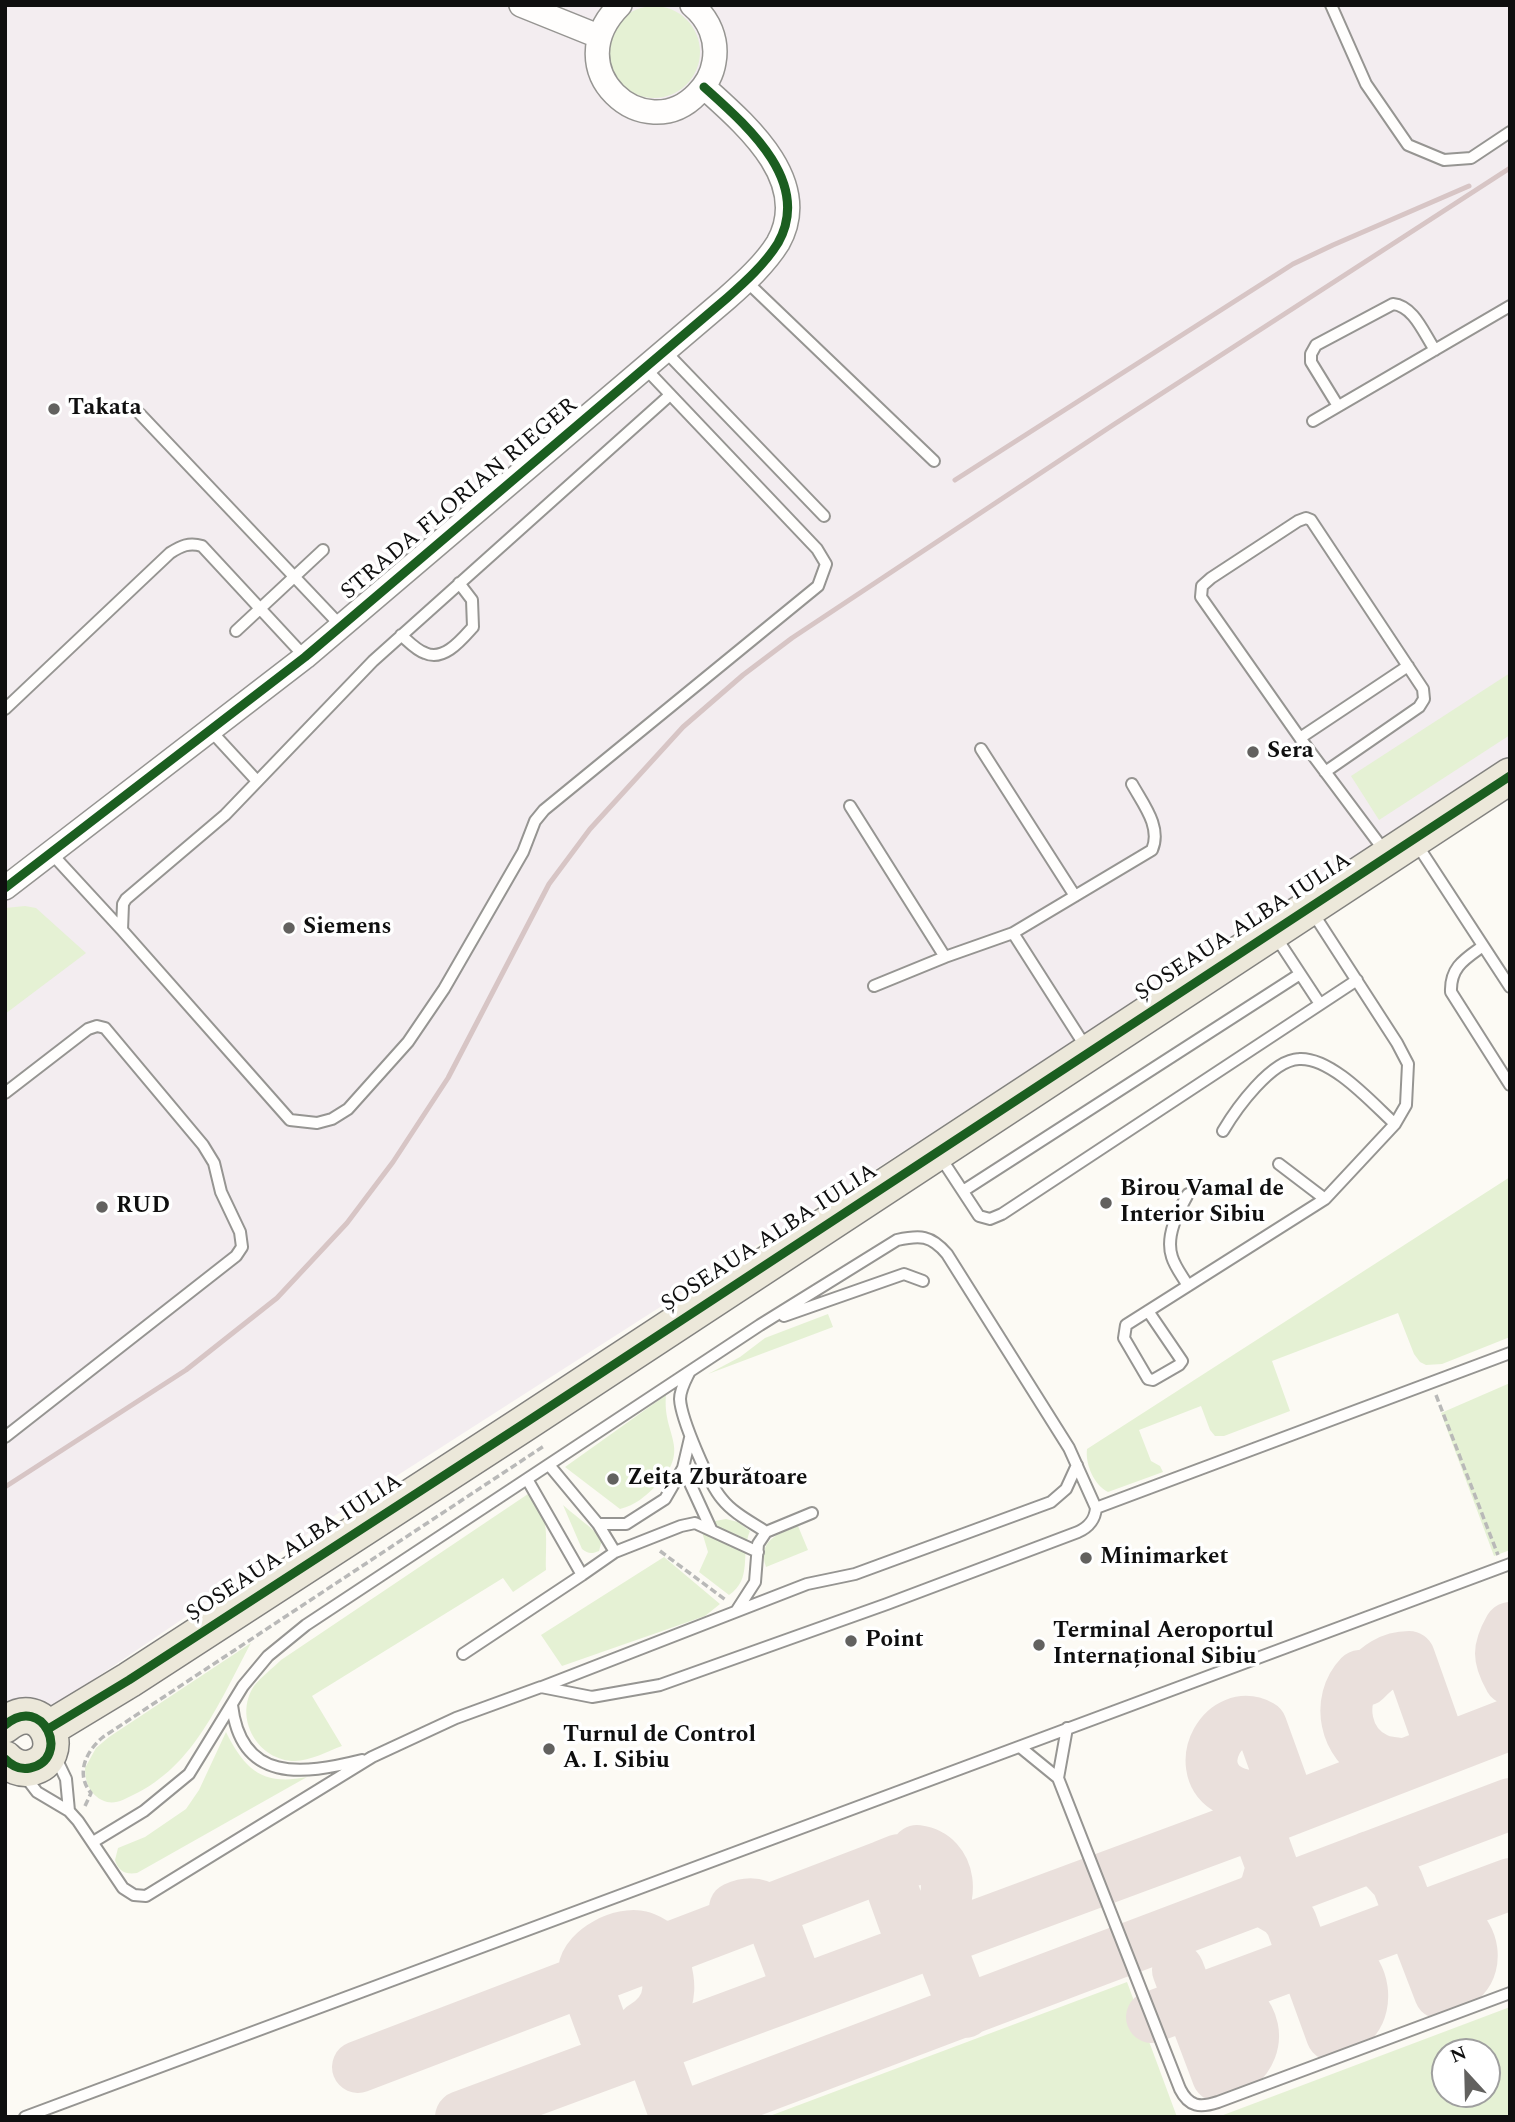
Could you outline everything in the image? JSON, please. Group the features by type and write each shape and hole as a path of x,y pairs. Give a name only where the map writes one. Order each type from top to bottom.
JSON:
{"main road":[{"name":"ȘOSEAUA ALBA IULIA","path":"12,1764 29,1769 39,1765 47,1758 50,1739 129,1680 1510,776"},
{"path":"7,1719 28,1716 43,1723 50,1739"}],"street":[{"path":"521,5 598,36"},
{"path":"620,5 607,18 598,36 596,54 599,72 608,88 622,101 638,109 656,112 675,109 691,100 704,87 712,71 715,45 706,20 694,6"},
{"name":"STRADA FLORIAN RIEGER","path":"5,888 305,657 746,281 778,242 788,212 786,193 764,147 739,119 704,87"}],"lane":[{"path":"1331,5 1366,84 1408,145 1444,160 1471,158 1510,132"},
{"path":"746,281 934,461"},
{"path":"1338,406 1311,362 1311,354 1316,345 1393,304 1403,305 1410,311 1435,350"},
{"path":"1313,421 1510,306"},
{"path":"664,351 824,516"},
{"path":"51,853 290,1120 317,1123 332,1119 348,1109 408,1042 444,989 523,852 535,821 544,810 818,586 826,564 817,549 645,368"},
{"path":"122,930 123,904 126,899 226,815 401,635 670,395"},
{"path":"140,414 341,626"},
{"path":"1325,772 1419,708 1424,699 1423,689 1311,520 1306,518 1222,571 1202,586 1200,597 1325,772 1401,847 1483,946 1510,987"},
{"path":"5,709 170,553 184,545 202,546 305,657"},
{"path":"236,631 323,550"},
{"path":"401,635 426,654 435,655 452,649 473,627 472,600 459,583"},
{"path":"1300,738 1408,667"},
{"path":"211,731 257,781"},
{"path":"981,749 1075,896"},
{"path":"874,986 1013,933 1152,850 1156,829 1132,784"},
{"path":"850,806 945,957"},
{"path":"1148,1311 1182,1361 1153,1380 1148,1379 1124,1338 1126,1325 1148,1311 1188,1286 1325,1199 1395,1124 1406,1105 1408,1064 1309,908"},
{"path":"1272,932 1320,1004"},
{"path":"1013,933 1089,1052"},
{"path":"1483,946 1460,962 1451,981 1451,992 1510,1085"},
{"path":"963,1191 1300,974"},
{"path":"937,1152 979,1216 990,1219 1002,1214 1357,980"},
{"path":"5,1093 88,1029 97,1026 105,1028 203,1145 214,1163 221,1192 240,1232 242,1247 236,1256 5,1437"},
{"path":"1223,1132 1268,1074 1298,1058 1313,1061 1335,1071 1395,1124"},
{"path":"1279,1164 1325,1199"},
{"path":"1188,1194 1178,1211 1170,1240 1172,1257 1188,1286"},
{"path":"93,1842 144,1811 189,1773 243,1686 268,1656 306,1625 760,1325 897,1240 916,1236 936,1241 1069,1448 1096,1508 1092,1521 1078,1532 660,1685 592,1698 541,1687"},
{"path":"760,1325 888,1278 904,1274 923,1281"},
{"path":"1096,1508 1510,1353"},
{"path":"689,1373 680,1397 694,1448 720,1497 728,1506 766,1532"},
{"path":"598,1524 626,1524 664,1499 683,1468 691,1436"},
{"path":"550,1465 598,1524 615,1552"},
{"path":"12,1764 37,1792 69,1811 124,1888 134,1895 146,1896 372,1757 456,1718 807,1584 855,1574 1051,1502 1066,1489 1077,1465"},
{"path":"683,1468 711,1529"},
{"path":"527,1479 582,1575"},
{"path":"736,1612 755,1582 758,1544 766,1532 812,1513"},
{"path":"463,1654 615,1552 681,1526 695,1523 758,1552"},
{"path":"25,2117 1506,1565"},
{"path":"232,1705 245,1748 270,1764 294,1770 313,1769 372,1757"},
{"path":"1058,1778 1067,1728"},
{"path":"50,1739 66,1779 69,1811"},
{"path":"1020,1747 1058,1778 1185,2098 1198,2106 1218,2102 1510,1993"}],"path":[{"path":"1432,1384 1506,1565"},
{"path":"78,1821 91,1793 83,1778 84,1764 89,1753 103,1737 544,1446"}],"shaded area":[{"path":"5,5 1510,5 1510,757 899,1154 334,1516 5,1737"}],"green space":[{"path":"645,6 663,6 680,13 693,26 700,43 700,61 693,78 680,91 663,98 645,98 628,91 615,78 608,61 608,43 615,26 628,13"},
{"path":"1510,673 1510,735 1379,820 1351,776"},
{"path":"5,908 36,908 86,953 5,1014"},
{"path":"1510,1177 1510,1337 1442,1364 1426,1365 1414,1354 1398,1313 1272,1361 1290,1411 1224,1436 1215,1436 1201,1406 1139,1430 1151,1461 1160,1466 1163,1472 1108,1492 1095,1479 1087,1461 1087,1449"},
{"path":"828,1314 833,1327 708,1374 740,1357 765,1338"},
{"path":"1510,1383 1510,1550 1494,1556 1441,1413"},
{"path":"666,1395 674,1451 673,1462 656,1486 639,1500 620,1509 565,1467"},
{"path":"528,1494 536,1501 544,1518 546,1570 513,1592 503,1578 312,1696 342,1746 313,1758 295,1761 270,1754 260,1746 248,1724 248,1698 254,1686 281,1660"},
{"path":"563,1505 600,1537 602,1540 599,1551 590,1553 582,1549"},
{"path":"726,1519 738,1522 750,1531 744,1574 736,1589 729,1595 699,1572 708,1552 702,1532 715,1521"},
{"path":"798,1526 808,1550 766,1567 764,1550 767,1544 777,1535"},
{"path":"664,1557 720,1604 705,1616 562,1666 541,1635"},
{"path":"251,1643 204,1730 173,1767 155,1782 121,1801 107,1802 93,1793 86,1779 85,1768 96,1748"},
{"path":"226,1732 240,1756 257,1772 278,1779 307,1777 137,1873 126,1873 120,1869 115,1860 118,1848 145,1837 186,1809 199,1790"},
{"path":"1127,1982 1177,2117 767,2117"},
{"path":"1510,2007 1510,2117 1218,2117"}],"taxiway":[{"path":"1510,1628 1501,1654 1510,1679"},
{"path":"1404,1765 1380,1760 1357,1744 1351,1733 1346,1710 1348,1698 1360,1676 1365,1680 1390,1661 1409,1657 1442,1750"},
{"path":"1291,1809 1261,1726 1247,1722 1235,1724 1225,1731 1212,1753 1216,1778 1226,1788 1246,1796 1272,1867 1266,1888 1259,1898 1283,1912 1291,1922 1332,2035 1353,2022 1359,2013 1362,1990 1357,1974 1346,1963 1334,1959 1313,1958"},
{"path":"461,2117 1257,1822 1510,1724"},
{"path":"683,2117 1510,1804"},
{"path":"914,1949 884,1866 899,1860 914,1860 917,1851 938,1861 944,1870 947,1892 939,1914 931,1923 965,2012"},
{"path":"1369,1857 1382,1865 1397,1881 1440,1993 1464,1977 1468,1971 1472,1958 1470,1943 1457,1926 1446,1920 1425,1916"},
{"path":"358,2067 884,1866"},
{"path":"1152,2017 1510,1884"},
{"path":"735,1908 753,1904 769,1911 799,1991"},
{"path":"613,2057 585,1981 584,1970 592,1955 606,1944 624,1937 641,1937 656,1944 668,1979 662,2010 643,2027 676,2117"},
{"path":"1178,1970 1218,2076 1229,2072 1245,2058 1253,2039 1252,2029 1238,2005 1204,1998"}],"railway":[{"path":"5,1487 186,1370 277,1298 347,1223 393,1162 448,1078 549,884 590,829 683,727 743,675 792,638 1113,425 1510,168"},
{"path":"955,480 1293,264 1469,186"}],"cycle path":[{"path":"5,888 305,657 727,298 761,265 778,243 787,220 787,198 781,176 755,136 704,87"},
{"path":"48,1729 129,1680 525,1423 1510,776"},
{"path":"5,1725 19,1717 31,1717 41,1722 48,1731 51,1742 49,1753 43,1762 30,1768 17,1767 5,1759"}],"place":[{"name":"Takata","path":"54,409"},
{"name":"Sera","path":"1253,752"},
{"name":"Siemens","path":"289,928"},
{"name":"Birou Vamal de Interior Sibiu","path":"1106,1203"},
{"name":"RUD","path":"102,1207"},
{"name":"Zeița Zburătoare","path":"613,1479"},
{"name":"Minimarket","path":"1086,1558"},
{"name":"Point","path":"851,1641"},
{"name":"Terminal Aeroportul Internațional Sibiu","path":"1039,1645"},
{"name":"Turnul de Control A. I. Sibiu","path":"549,1749"}]}
